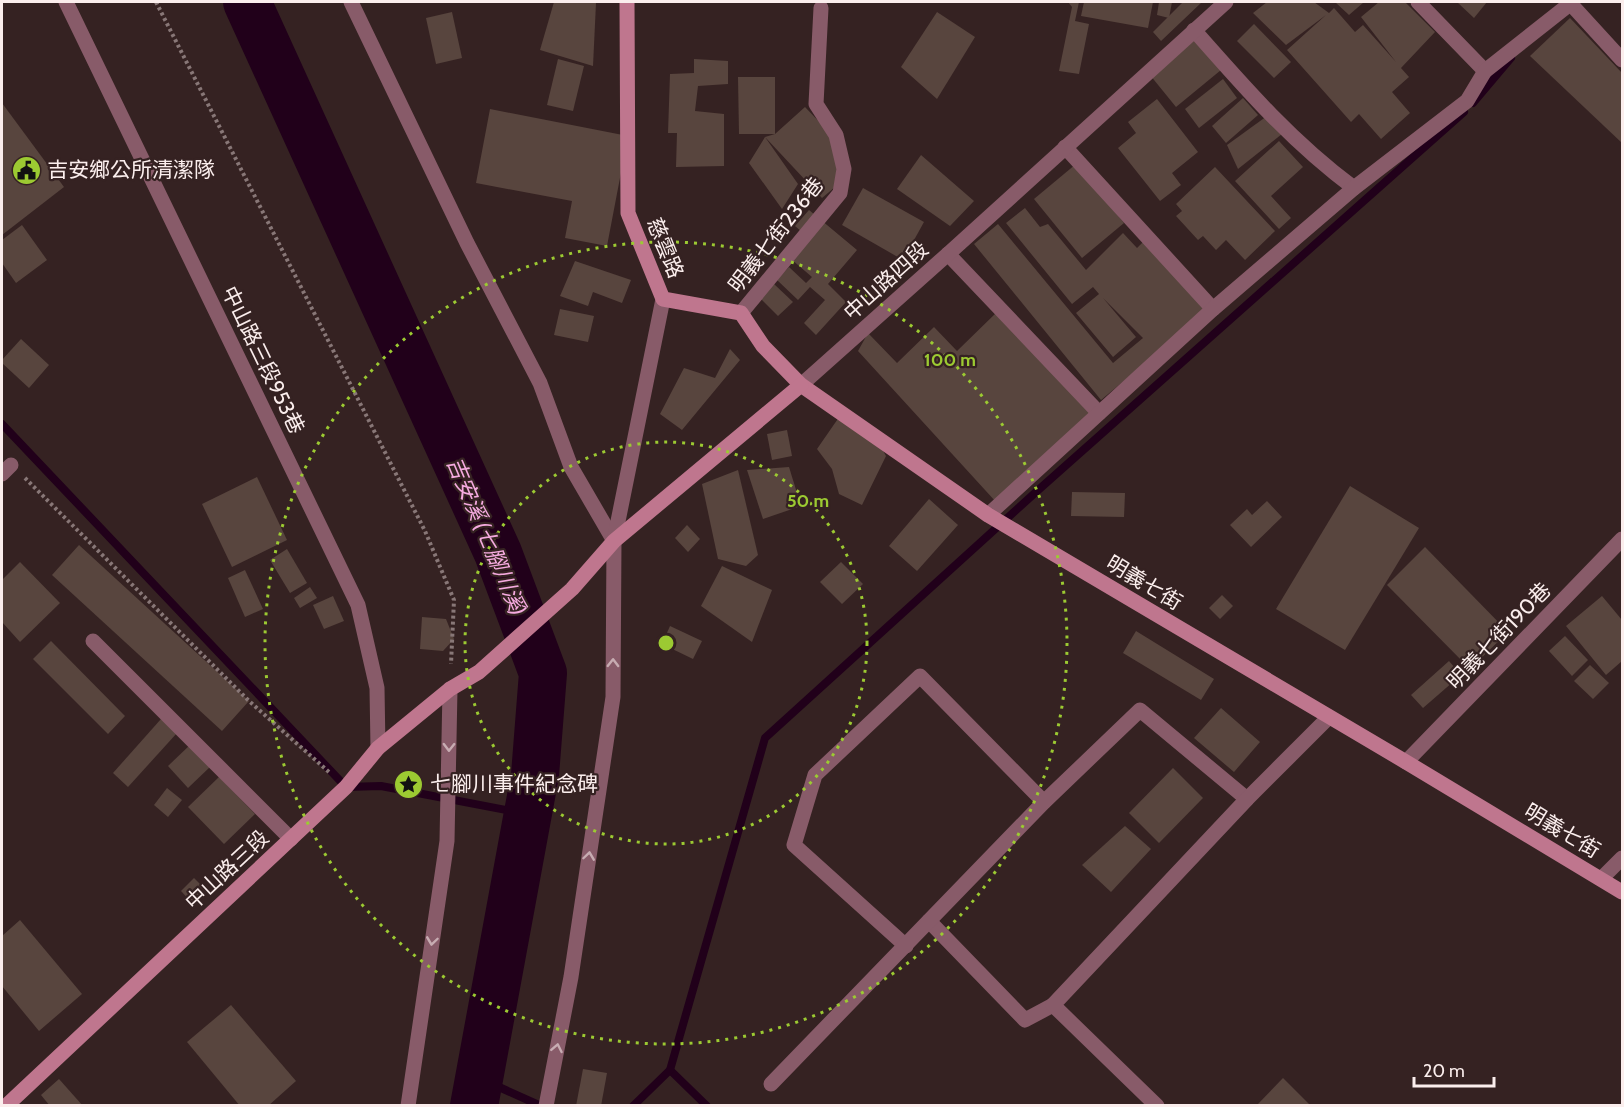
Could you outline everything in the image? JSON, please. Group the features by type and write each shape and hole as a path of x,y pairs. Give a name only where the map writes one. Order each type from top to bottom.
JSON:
{"street":[{"name":"中山路三段953巷","path":"66,2 358,605 377,688 378,748"},
{"path":"351,2 467,243 540,383 571,467 614,541"},
{"name":"慈雲路","path":"546,1106 571,977 612,697 614,541 663,299 628,213 627,2"},
{"name":"中山路四段","path":"479,672 572,589 614,541 801,386 1226,2"},
{"path":"1418,2 1485,71"},
{"path":"989,516 1213,309 1354,188 1467,101 1485,71 1570,2 1623,60"},
{"name":"明義七街236巷","path":"741,314 840,194 844,169 836,135 816,104 821,8"},
{"path":"1194,30 1285,130 1324,166 1354,188"},
{"path":"1065,147 1213,309"},
{"path":"948,254 1099,413"},
{"path":"663,299 741,314"},
{"name":"明義七街","path":"741,314 763,346 801,386 989,516 1623,892"},
{"name":"明義七街190巷","path":"1406,762 1623,539"},
{"path":"93,641 291,839"},
{"name":"中山路三段","path":"6,1106 346,787 378,748 450,688 479,672"},
{"path":"906,946 794,845 815,775 920,676 1044,802"},
{"path":"408,1106 447,841 450,688"},
{"path":"771,1084 1044,802 1140,710 1247,799"},
{"path":"929,921 1025,1020 1053,1005 1247,799 1329,717"},
{"path":"1601,879 1623,858"},
{"path":"1053,1005 1157,1106"}],"path":[{"path":"156,2 434,551 454,600 450,688"},
{"path":"6,469 249,701 346,787"}],"building":[{"path":"554,2 596,3 593,66 540,50"},
{"path":"1068,2 1079,2 1075,21 1089,24 1079,74 1059,71 1072,7"},
{"path":"1084,2 1153,2 1148,28 1081,16"},
{"path":"1159,2 1172,2 1169,18 1157,15"},
{"path":"1181,2 1202,2 1161,41 1153,32"},
{"path":"1267,2 1314,2 1329,13 1334,8 1355,32 1363,25 1396,62 1361,17 1379,2 1405,2 1435,32 1401,68 1409,77 1392,92 1410,113 1381,139 1359,114 1351,122 1287,50 1326,15 1286,45 1253,13"},
{"path":"1335,2 1364,2 1349,15"},
{"path":"1457,2 1487,2 1474,18"},
{"path":"452,12 462,58 436,64 426,18"},
{"path":"937,12 975,37 937,99 901,67"},
{"path":"1570,18 1622,73 1622,143 1530,56"},
{"path":"1254,24 1291,62 1274,78 1237,41"},
{"path":"1195,38 1221,70 1176,107 1150,75"},
{"path":"558,59 584,66 573,111 547,105"},
{"path":"694,59 728,61 728,84 698,86 695,111 724,114 724,166 676,167 677,133 668,133 670,74 694,73"},
{"path":"738,77 775,77 775,134 739,134"},
{"path":"1223,79 1237,98 1199,128 1185,109"},
{"path":"1243,98 1258,115 1226,143 1212,126"},
{"path":"1157,99 1198,152 1172,173 1181,185 1160,201 1118,148 1136,133 1128,122"},
{"name":"吉安鄉公所清潔隊","path":"2,103 64,187 2,235"},
{"path":"805,107 828,131 841,182 822,198 765,137 775,134"},
{"path":"490,109 628,136 607,246 565,238 572,201 476,183"},
{"path":"1267,116 1282,134 1238,169 1227,145"},
{"path":"765,137 798,184 782,209 749,163"},
{"path":"1279,141 1303,167 1271,196 1291,218 1279,229 1235,181"},
{"path":"921,155 974,201 950,226 897,189"},
{"path":"1076,164 1124,223 1082,258 1034,199"},
{"path":"1215,167 1275,231 1245,260 1226,240 1216,250 1203,236 1198,240 1176,216 1182,211 1176,204"},
{"path":"863,188 924,222 903,260 842,225"},
{"path":"1025,208 1040,227 1048,224 1086,270 1123,233 1137,248 1147,238 1211,308 1101,400 974,244 998,224 1113,363 1143,338 1103,298 1136,337 1113,357 1076,313 1099,294 1093,287 1072,304 1006,223"},
{"path":"809,210 857,250 828,284 846,302 816,335 804,323 825,300 810,287 798,300 777,280 789,267 806,283 812,277 791,259 809,238 795,226"},
{"path":"22,225 47,260 16,283 2,263 2,240"},
{"path":"575,261 631,280 622,303 593,292 588,306 560,296"},
{"path":"774,284 793,302 778,316 760,298"},
{"path":"560,309 594,316 588,342 554,335"},
{"path":"997,312 1091,414 996,502 858,351 868,333 897,363 934,327 957,351"},
{"path":"21,339 49,365 29,388 2,363 2,360"},
{"path":"730,349 740,360 682,430 660,414 684,368 715,378"},
{"path":"844,410 871,429 886,456 862,505 839,494 832,469 817,449"},
{"path":"787,430 792,456 772,460 767,434"},
{"path":"789,467 801,506 763,519 747,470"},
{"path":"738,470 758,555 746,566 718,559 702,484"},
{"path":"257,477 287,540 232,567 202,504"},
{"path":"1350,486 1419,528 1345,650 1276,609"},
{"path":"1072,492 1125,493 1124,517 1071,516"},
{"path":"929,499 958,525 917,571 889,546"},
{"path":"1267,501 1282,517 1251,547 1230,525 1247,509 1252,515"},
{"path":"687,525 700,539 688,552 675,538"},
{"path":"79,545 249,701 222,731 52,575"},
{"path":"1425,547 1508,632 1470,669 1387,585"},
{"path":"287,549 307,583 290,593 270,560"},
{"path":"20,562 60,603 20,642 2,622 2,580"},
{"path":"841,562 863,584 842,604 820,582"},
{"path":"722,566 772,590 752,642 701,606"},
{"path":"245,570 263,609 245,617 228,578"},
{"path":"310,587 317,598 300,608 294,598"},
{"path":"1222,595 1233,606 1220,619 1209,608"},
{"path":"333,596 344,621 324,629 313,605"},
{"path":"1602,596 1622,620 1622,661 1606,675 1566,626"},
{"path":"422,617 446,619 454,639 443,651 420,649"},
{"path":"670,626 702,641 693,659 662,644"},
{"path":"1136,631 1214,679 1201,700 1123,653"},
{"path":"1565,636 1588,660 1572,676 1549,651"},
{"path":"51,641 125,716 108,734 33,659"},
{"path":"1449,661 1461,675 1423,708 1411,695"},
{"path":"1590,665 1609,683 1593,699 1574,681"},
{"path":"1221,708 1260,742 1234,772 1194,738"},
{"path":"161,719 177,733 128,787 113,773"},
{"path":"191,744 211,766 188,788 168,766"},
{"path":"1173,768 1203,798 1159,843 1129,813"},
{"path":"219,777 255,814 224,844 188,807"},
{"path":"167,788 182,800 168,817 154,805"},
{"path":"1125,826 1151,849 1111,892 1082,865"},
{"path":"194,878 207,891 193,904 181,891"},
{"path":"20,920 82,994 39,1031 2,986 2,936"},
{"path":"231,1005 296,1081 268,1106 240,1106 187,1042"},
{"path":"583,1069 607,1073 601,1106 576,1106"},
{"path":"1283,1078 1311,1106 1256,1106"},
{"path":"59,1079 83,1106 50,1106 41,1095"}],"waterway":[{"name":"吉安溪 (七腳川溪)","path":"247,2 498,553 543,673 535,775 474,1106"},
{"path":"1473,103 1511,58"},
{"path":"633,1106 670,1070 765,738 1036,492 1464,112"},
{"path":"2,424 346,787 381,786 527,814"},
{"path":"670,1070 707,1106"},
{"path":"479,1078 541,1106"}],"place":[{"name":"吉安鄉公所清潔隊","path":"26,170"},
{"name":"七腳川事件紀念碑","path":"409,784"}]}
